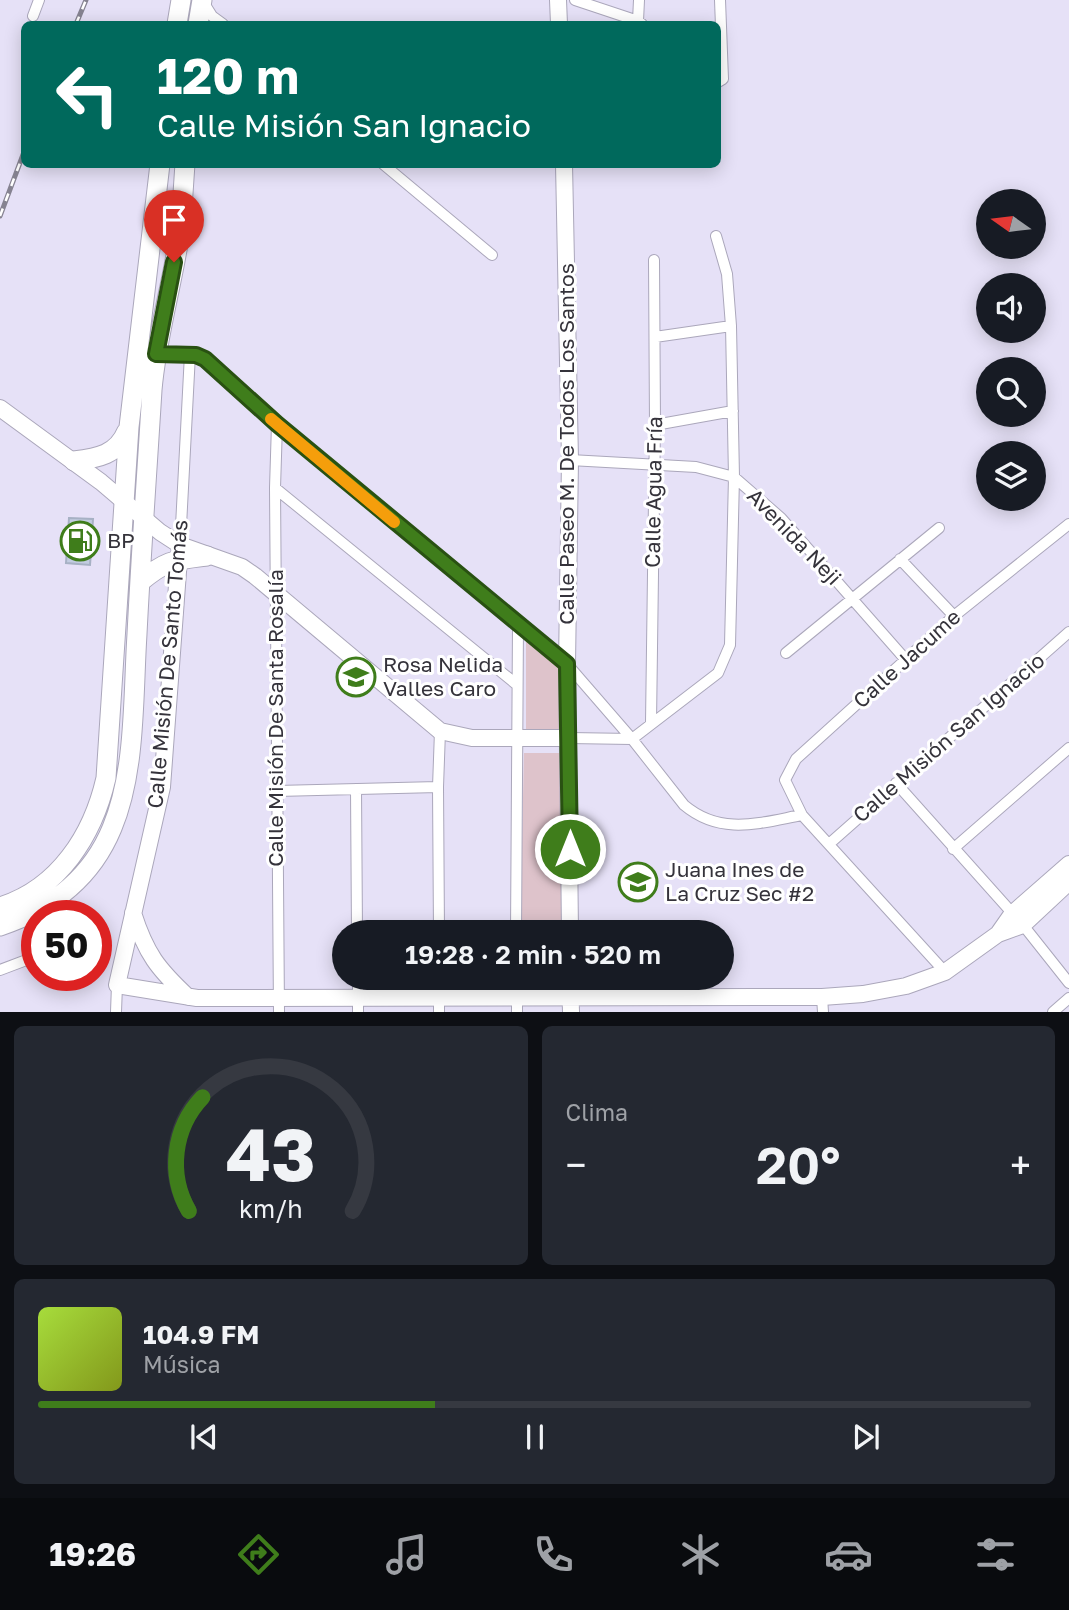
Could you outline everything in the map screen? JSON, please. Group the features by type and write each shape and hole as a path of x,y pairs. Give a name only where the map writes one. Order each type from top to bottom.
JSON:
{"highway":[{"path":"178,21 181,0"},
{"path":"198,21 202,0"},
{"path":"0,907 34,890 62,866 79,848 101,802 109,752 129,426 160,168"},
{"path":"0,926 39,911 73,886 97,858 119,809 128,765 156,354 178,243 185,168"},
{"path":"74,461 111,453 124,439 129,426"},
{"path":"140,582 179,553 207,556"}],"street":[{"path":"33,16 39,0"},
{"path":"202,0 212,16 219,21"},
{"path":"558,0 559,21"},
{"path":"575,0 634,21"},
{"path":"639,0 640,21"},
{"path":"720,0 721,21"},
{"path":"721,26 721,80"},
{"path":"388,168 492,255"},
{"name":"Calle Paseo M. De Todos Los Santos","path":"564,168 570,460 567,664 570,920"},
{"path":"207,556 242,567 276,592 440,731 472,738 632,738 718,673 730,645 734,477 731,326 727,274 716,236"},
{"name":"Calle Agua Fría","path":"651,723 654,260"},
{"path":"655,337 731,326"},
{"path":"156,354 190,354 205,359 277,424 567,664 632,738 684,805 701,818 722,824 749,825 802,815 945,972"},
{"name":"Calle Misión De Santo Tomás","path":"116,1012 117,985 162,786 190,354"},
{"path":"0,408 124,501 179,553"},
{"path":"655,425 733,411"},
{"name":"Calle Misión De Santa Rosalía","path":"277,424 275,488 279,1004"},
{"name":"Avenida Neji","path":"570,460 696,467 734,477 781,518 906,660"},
{"path":"275,488 516,684"},
{"name":"Calle Jacume","path":"802,815 785,780 796,759 954,616 1069,524"},
{"path":"786,653 939,528"},
{"path":"900,559 954,616"},
{"path":"516,920 518,625"},
{"name":"Calle Misión San Ignacio","path":"829,844 1068,634"},
{"path":"439,920 440,731"},
{"path":"953,849 1069,748"},
{"path":"896,783 1018,920 1069,983"},
{"path":"277,791 438,788"},
{"path":"356,789 358,920"},
{"path":"1018,920 1069,864"},
{"path":"117,985 194,1002 439,1005 822,1004 906,986 945,972 1069,883"},
{"path":"133,913 140,935 154,962 194,1002"},
{"path":"0,970 21,962"},
{"path":"1053,1012 1069,998"}],"shaded area":[{"path":"526,640 561,662 563,740 526,738"},
{"path":"524,753 561,753 563,920 520,920"}],"building":[{"name":"BP","path":"69,518 93,519 90,565 66,563"}],"railway":[{"path":"77,21 86,0"},
{"path":"0,216 21,160"}],"slow traffic":[{"path":"271,419 394,522"}],"place":[{"name":"BP","path":"80,541"},
{"name":"Rosa Nelida Valles Caro","path":"356,677"},
{"name":"Juana Ines de La Cruz Sec #2","path":"638,882"}],"route":[{"path":"174,262 156,354 196,355 205,359 277,424 567,664 570,849"}]}
